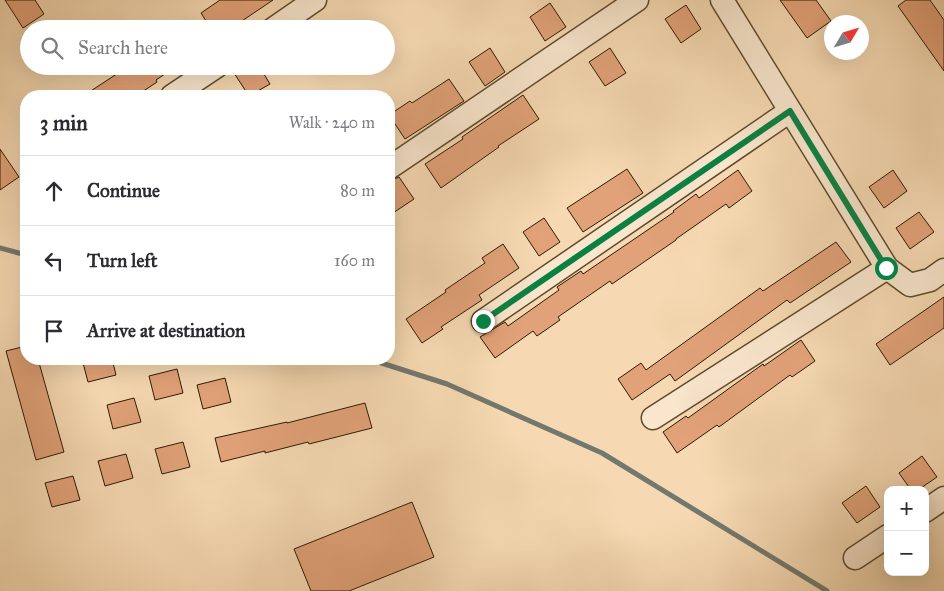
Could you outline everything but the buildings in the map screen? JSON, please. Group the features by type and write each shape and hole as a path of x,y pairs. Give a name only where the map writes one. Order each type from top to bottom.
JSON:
{"street":[{"path":"285,20 315,0"},
{"path":"395,164 637,0"},
{"path":"722,0 886,268 910,285 930,280 944,270"},
{"path":"181,90 204,75"},
{"path":"483,321 790,111"},
{"path":"652,418 886,268"},
{"path":"929,507 944,498"},
{"path":"854,558 884,539"}],"waterway":[{"path":"0,248 20,253"},
{"path":"388,365 447,384 602,453 827,591"}],"route":[{"path":"483,321 790,111 886,268"}]}
